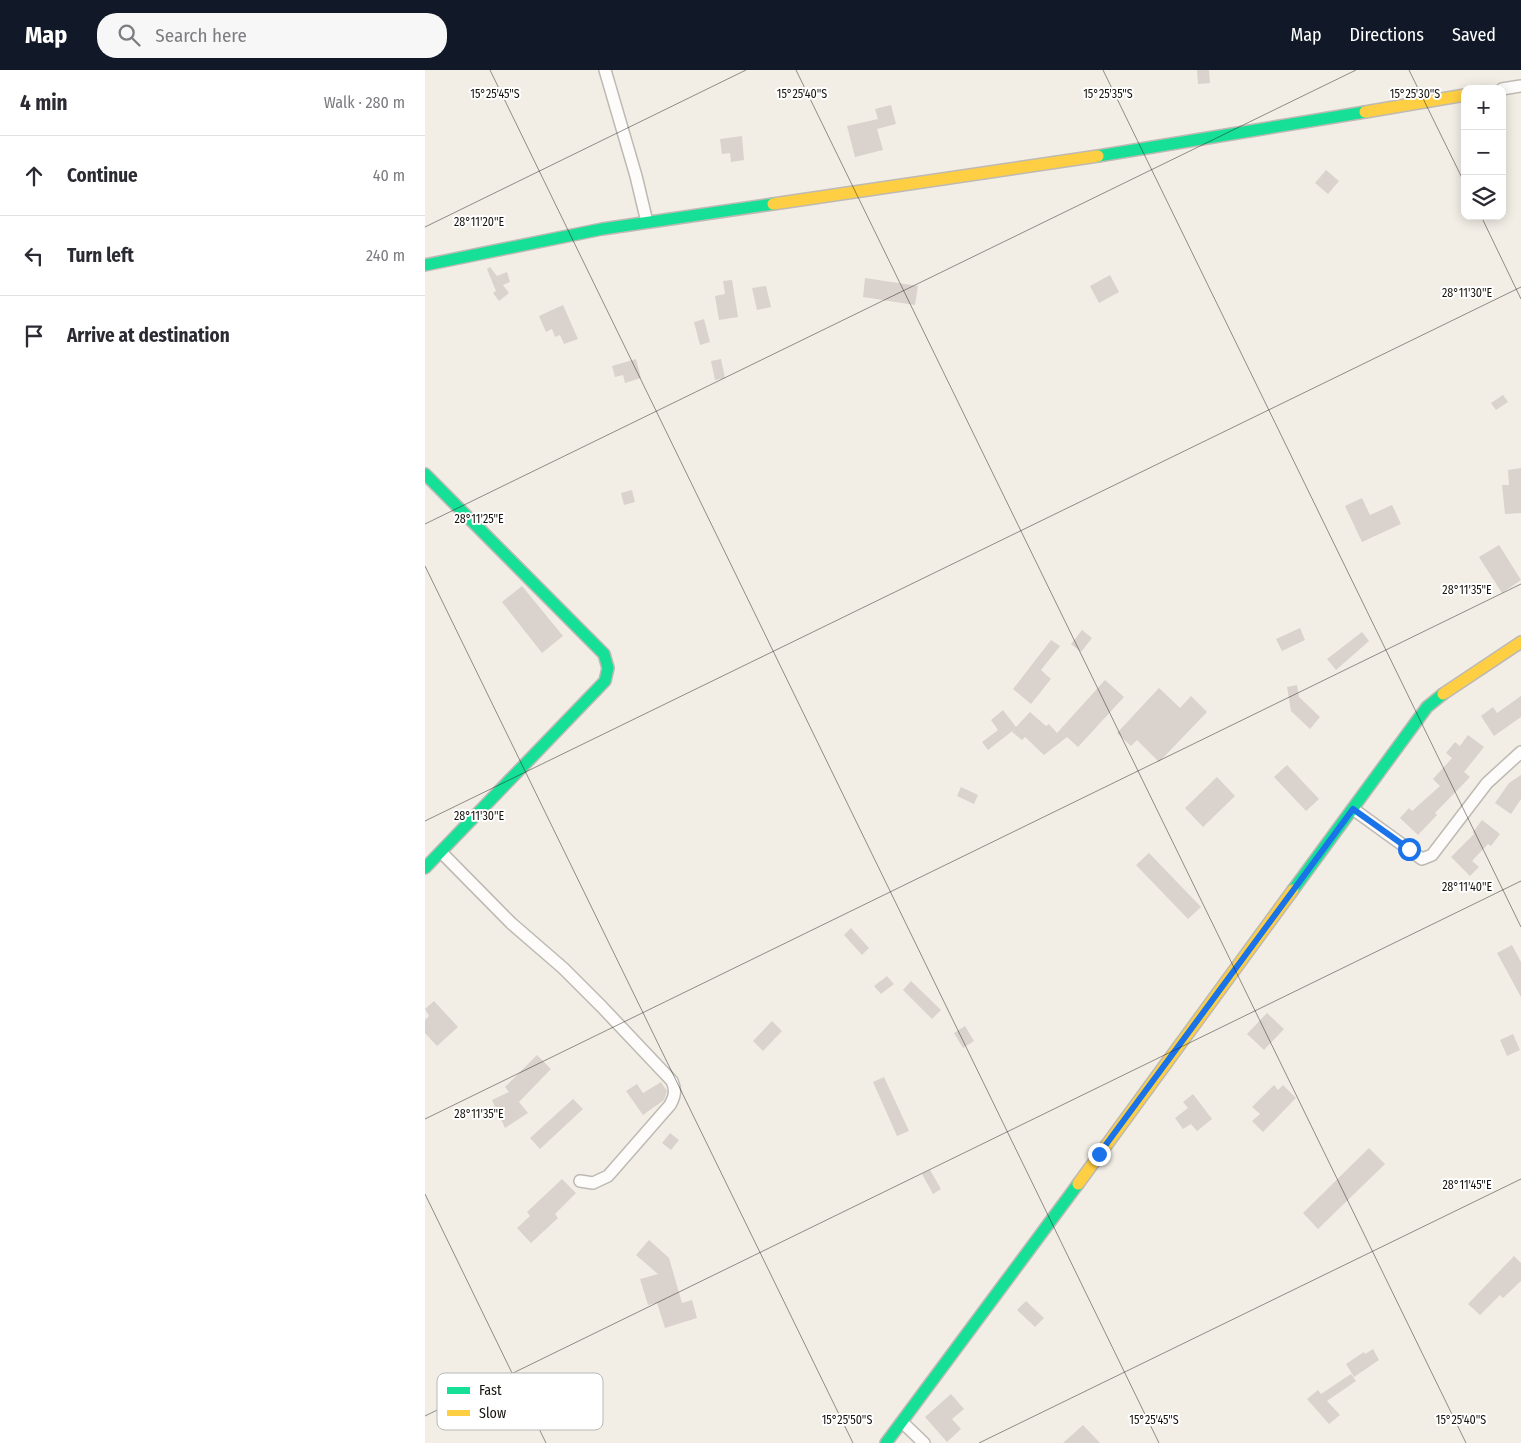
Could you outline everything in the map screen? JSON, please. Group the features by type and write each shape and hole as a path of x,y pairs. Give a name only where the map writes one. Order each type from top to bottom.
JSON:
{"street":[{"path":"605,70 636,176 647,222"},
{"path":"1506,88 1521,86"},
{"path":"425,265 602,229 1155,147 1461,96"},
{"path":"425,474 604,654 609,663 609,672 605,681 425,868"},
{"path":"886,1443 1427,707 1452,687 1521,642"},
{"path":"1353,809 1422,859 1432,855 1487,783 1521,752"},
{"path":"441,852 511,922 596,1000 672,1080 675,1088 670,1106 608,1176 593,1183 580,1181"},
{"path":"902,1422 924,1443"}],"building":[{"path":"1197,70 1209,70 1210,83 1198,84"},
{"path":"891,105 896,124 877,129 883,150 855,157 847,126 878,119 875,109"},
{"path":"742,136 744,160 731,162 730,153 722,154 720,139"},
{"path":"1326,170 1339,181 1328,194 1315,183"},
{"path":"490,267 497,276 507,272 510,282 503,285 509,293 499,301 493,293 496,291 487,269"},
{"path":"1110,275 1119,292 1099,303 1090,286"},
{"path":"865,278 918,286 915,305 863,297"},
{"path":"732,280 738,317 719,320 715,296 725,294 723,281"},
{"path":"766,286 771,307 757,310 752,288"},
{"path":"563,305 578,339 564,344 560,335 555,337 552,329 546,332 539,316"},
{"path":"704,319 710,342 700,345 694,322"},
{"path":"636,359 641,378 625,383 623,375 615,377 612,366"},
{"path":"721,359 725,378 715,380 711,361"},
{"path":"1503,395 1508,402 1496,410 1491,403"},
{"path":"1521,468 1521,513 1505,514 1502,485 1509,485 1508,470"},
{"path":"632,490 635,502 624,505 621,493"},
{"path":"1362,498 1370,515 1392,505 1401,524 1362,542 1345,506"},
{"path":"1499,545 1521,580 1502,593 1479,557"},
{"path":"522,586 563,636 542,653 502,602"},
{"path":"1300,628 1305,640 1282,651 1276,639"},
{"path":"1082,630 1092,638 1081,652 1071,644"},
{"path":"1362,632 1369,641 1336,670 1327,659"},
{"path":"1051,640 1060,646 1041,670 1051,679 1031,704 1013,689"},
{"path":"1105,680 1124,697 1078,747 1067,737 1044,755 1025,737 1022,740 1012,732 1015,729 988,750 982,742 998,730 991,720 1003,710 1016,727 1030,712 1046,726 1049,724 1057,733"},
{"path":"1297,685 1299,697 1320,717 1310,729 1291,711 1287,687"},
{"path":"1159,688 1180,708 1191,696 1207,712 1159,762 1137,740 1131,746 1117,733"},
{"path":"1521,696 1521,717 1494,736 1481,716 1493,707 1497,713"},
{"path":"1468,735 1484,747 1464,772 1470,777 1435,813 1437,815 1418,835 1400,818 1409,808 1412,811 1440,786 1433,779 1452,758 1446,753 1455,742 1460,746"},
{"path":"1287,765 1319,799 1306,811 1274,777"},
{"path":"1521,775 1521,799 1511,814 1495,803 1509,783"},
{"path":"1217,777 1235,796 1203,827 1185,808"},
{"path":"961,787 978,795 974,804 957,796"},
{"path":"1482,820 1500,834 1491,846 1488,844 1472,861 1479,867 1470,876 1451,857 1474,834 1473,832"},
{"path":"1149,853 1201,907 1188,919 1136,865"},
{"path":"851,928 869,948 862,955 844,935"},
{"path":"1512,945 1521,962 1521,997 1497,953"},
{"path":"887,976 894,984 881,994 874,986"},
{"path":"911,981 941,1010 932,1019 903,990"},
{"path":"434,1001 458,1027 437,1046 425,1033 425,1020 429,1016 425,1009"},
{"path":"1267,1013 1284,1029 1264,1050 1247,1034"},
{"path":"772,1021 782,1031 763,1051 753,1041"},
{"path":"965,1026 974,1041 963,1048 954,1033"},
{"path":"1513,1034 1520,1050 1507,1056 1500,1040"},
{"path":"537,1055 551,1069 519,1102 528,1113 505,1128 492,1100 509,1092 505,1087"},
{"path":"884,1077 909,1131 897,1136 873,1082"},
{"path":"661,1082 667,1091 664,1100 643,1115 626,1091 637,1084 643,1093"},
{"path":"1274,1085 1278,1090 1283,1085 1296,1098 1263,1132 1252,1121 1260,1114 1252,1107"},
{"path":"1193,1094 1212,1119 1197,1131 1191,1124 1183,1129 1175,1118 1188,1108 1183,1102"},
{"path":"573,1099 583,1109 540,1149 530,1138"},
{"path":"670,1133 679,1140 671,1150 662,1143"},
{"path":"1369,1148 1385,1164 1318,1229 1303,1213"},
{"path":"930,1170 941,1189 933,1194 922,1174"},
{"path":"562,1179 576,1193 555,1214 558,1218 531,1243 517,1228 530,1216 527,1212"},
{"path":"649,1240 669,1258 682,1303 692,1300 697,1318 665,1328 657,1303 648,1305 640,1279 658,1274 636,1255"},
{"path":"1514,1256 1521,1263 1521,1281 1503,1298 1500,1295 1480,1315 1468,1304"},
{"path":"1026,1301 1044,1318 1035,1327 1017,1310"},
{"path":"1373,1349 1379,1360 1354,1377 1346,1364 1364,1352 1365,1354"},
{"path":"1351,1374 1356,1381 1327,1401 1340,1415 1329,1424 1307,1399 1318,1390 1321,1394"},
{"path":"951,1394 964,1409 952,1419 961,1429 947,1442 925,1417"},
{"path":"1083,1425 1100,1443 1063,1443"}],"traffic: fast":[{"path":"1098,156 1365,112"},
{"path":"425,265 602,229 773,204"},
{"path":"425,474 604,654 608,668 605,681 425,868"},
{"path":"1293,890 1427,707 1443,694"},
{"path":"886,1443 1078,1184"}],"traffic: slow":[{"path":"1365,112 1461,96"},
{"path":"773,204 1098,156"},
{"path":"1443,694 1521,642"},
{"path":"1078,1184 1293,890"}],"route":[{"path":"1099,1154 1353,809 1409,849"}]}
